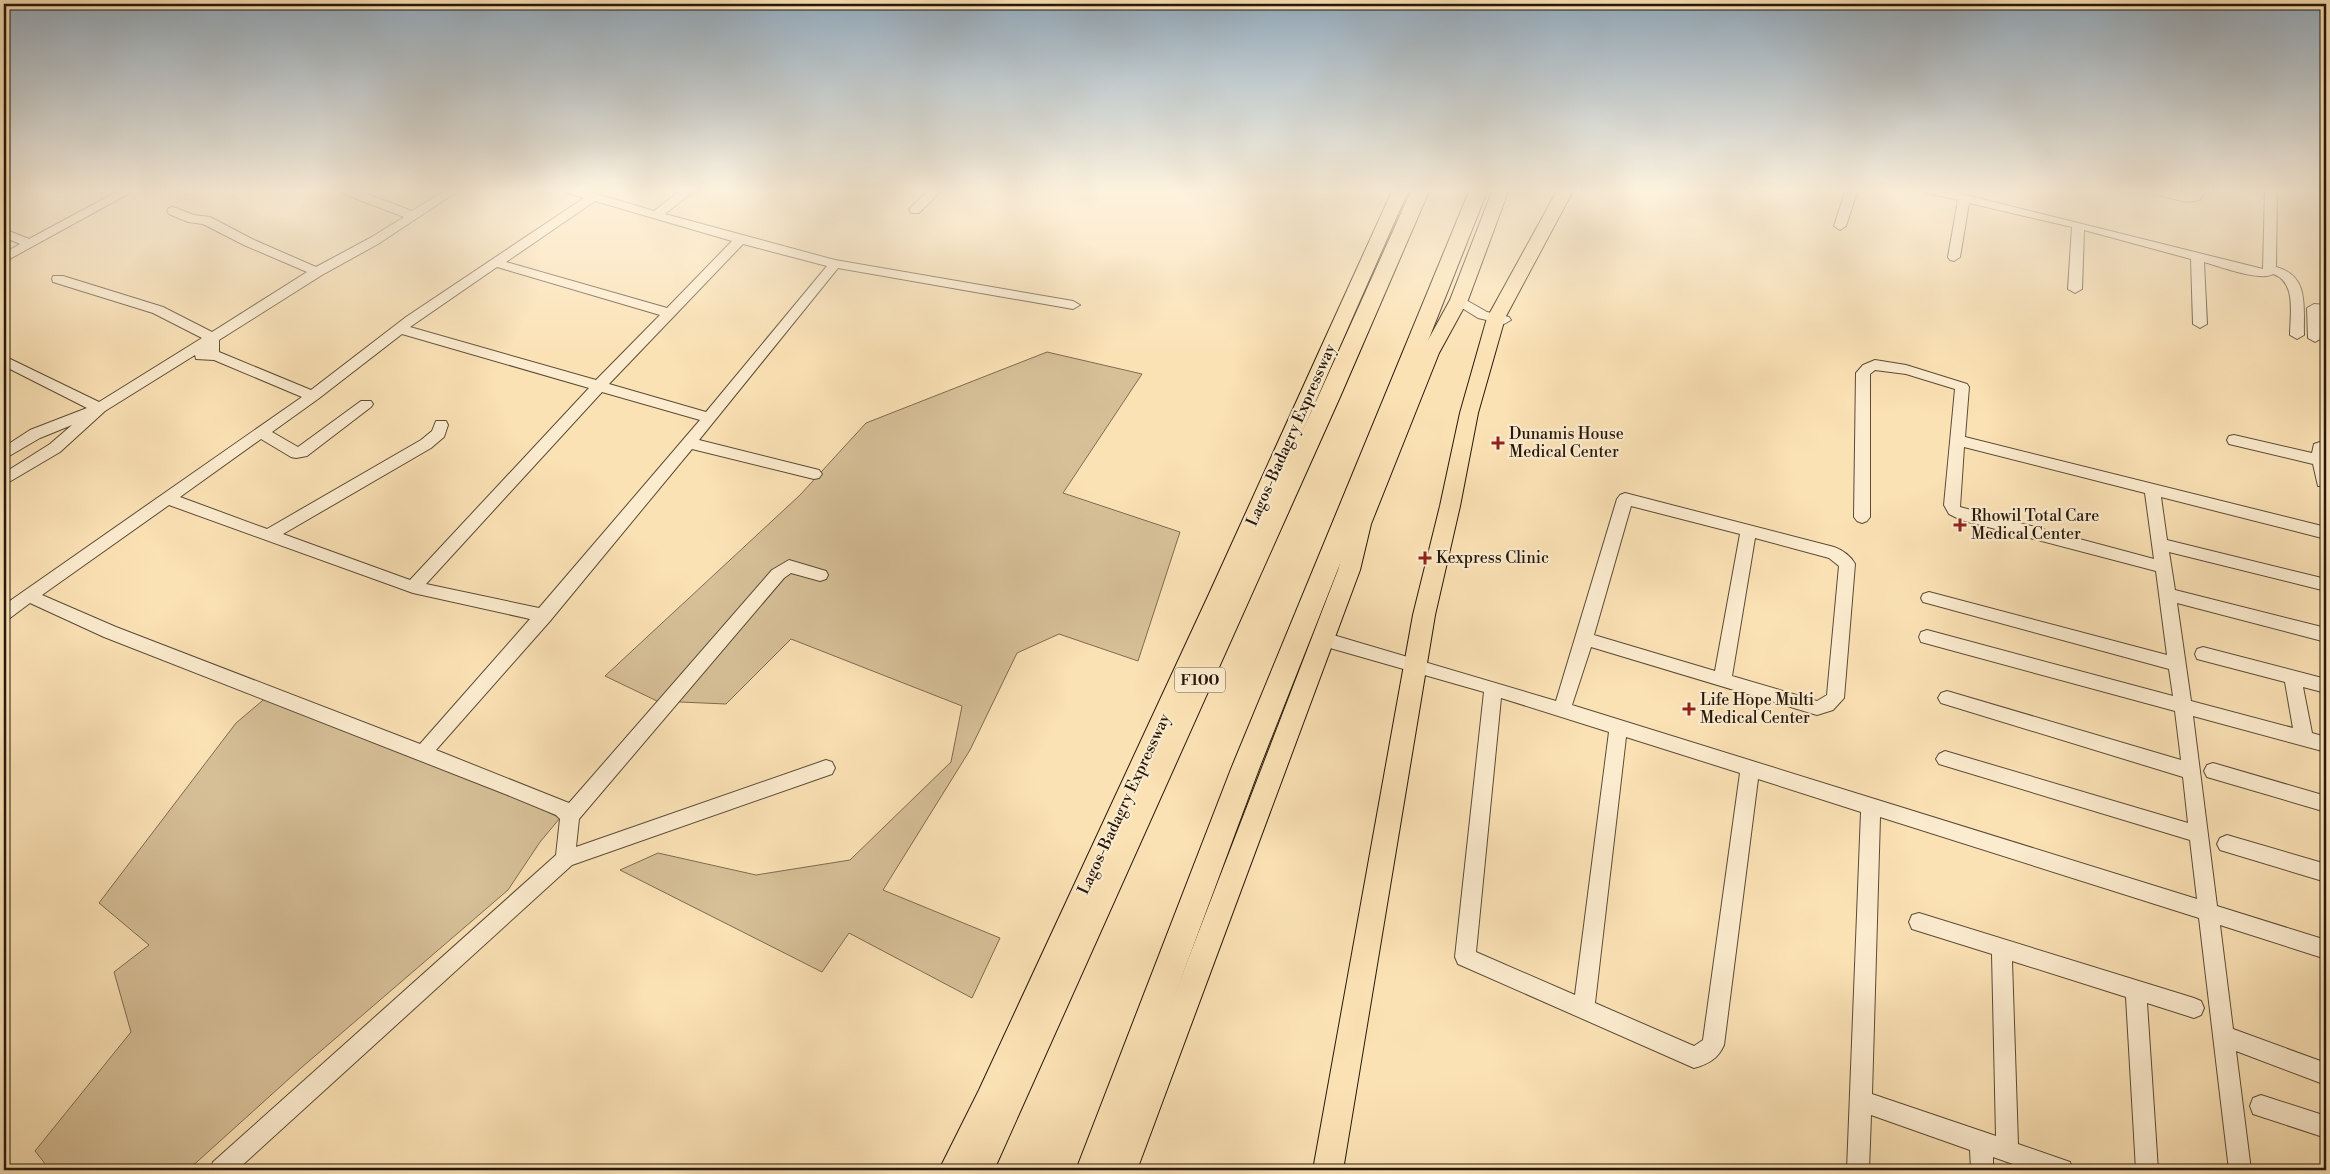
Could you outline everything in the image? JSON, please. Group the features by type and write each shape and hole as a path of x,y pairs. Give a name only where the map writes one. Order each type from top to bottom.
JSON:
{"highway":[{"name":"Lagos-Badagry Expressway","path":"976,1170 1329,397 1389,244"},
{"path":"1092,1170 1245,769 1393,398 1461,244"}],"main road":[{"name":"Lagos-Badagry Expressway","path":"954,1170 989,1100 1220,594 1385,244"},
{"path":"1122,1170 1349,570 1360,524 1430,353 1456,305 1479,244"},
{"path":"1328,1170 1422,661 1472,431 1500,319 1538,244"},
{"path":"1500,319 1542,244"},
{"path":"1341,1170 1422,661"}],"street":[{"path":"4,258 30,244"},
{"path":"252,244 317,272"},
{"path":"4,480 54,448 100,408 317,272 369,244"},
{"path":"4,613 165,498 313,396 401,330 524,244"},
{"path":"413,587 598,387 736,244"},
{"path":"755,244 835,264 1073,305"},
{"path":"1954,257 1956,244"},
{"path":"2075,289 2077,244"},
{"path":"2150,244 2261,273 2270,270 2287,276 2292,282 2295,291 2297,335"},
{"path":"2270,244 2270,270"},
{"path":"2197,256 2200,324"},
{"path":"496,263 669,313"},
{"path":"422,754 544,616 690,443 835,264"},
{"path":"58,279 158,310 212,337"},
{"path":"1456,305 1500,319"},
{"path":"2315,338 2314,308 2326,309"},
{"path":"401,330 710,418"},
{"path":"212,337 212,355"},
{"path":"180,357 212,355 313,396"},
{"path":"4,360 100,408"},
{"path":"1862,517 1863,373 1866,368 1876,365 1885,366 1935,376 1962,387 1952,505 1954,510 1961,514 2163,567"},
{"path":"260,432 296,453 302,452 366,404"},
{"path":"4,454 35,434 100,408"},
{"path":"269,534 426,444 439,433 441,425"},
{"path":"1958,440 2326,533"},
{"path":"2234,440 2319,460"},
{"path":"690,443 814,474"},
{"path":"2323,482 2319,448 2326,445"},
{"path":"2152,490 2183,706 2206,906 2240,1170"},
{"path":"165,498 413,587 544,616"},
{"path":"1565,701 1586,639 1625,499 1834,553 1847,564 1835,698 1827,705 1817,708 1586,639"},
{"path":"1722,681 1748,531"},
{"path":"2160,544 2326,585"},
{"path":"565,860 570,816 778,574 789,566 820,575"},
{"path":"2168,595 2326,635"},
{"path":"29,596 110,632 176,656 563,809 570,816"},
{"path":"1928,598 2176,664"},
{"path":"1325,634 1565,701 2206,906"},
{"path":"1927,637 2326,744"},
{"path":"2203,654 2326,686"},
{"path":"1422,661 1493,688 1618,728 2326,942"},
{"path":"2293,677 2304,738"},
{"path":"1493,688 1465,957 1694,1056 1703,1055 1713,1045 1750,768"},
{"path":"1947,698 2190,771"},
{"path":"1584,1010 1618,728"},
{"path":"1945,759 2198,834"},
{"path":"221,1170 565,860 826,768"},
{"path":"2213,771 2326,804"},
{"path":"1858,1170 1871,806"},
{"path":"2227,844 2326,873"},
{"path":"1919,922 2194,1008"},
{"path":"2002,949 2006,1151"},
{"path":"2136,990 2147,1170"},
{"path":"2222,1035 2326,1074"},
{"path":"1860,1101 2062,1170"},
{"path":"2261,1106 2326,1127"},
{"path":"1981,1143 1982,1170"}],"shaded area":[{"path":"1047,352 1142,374 1063,493 1180,532 1138,661 1059,634 1017,653 970,750 883,890 1000,938 972,998 849,933 822,972 620,870 658,853 756,875 850,860 951,762 962,706 791,639 726,704 657,701 605,676 800,495 866,423"},
{"path":"275,690 420,748 560,818 540,842 508,890 301,1068 188,1170 50,1170 35,1151 131,1032 114,972 149,945 99,903 236,723"}],"place":[{"name":"Dunamis House Medical Center","path":"1498,443"},
{"name":"Rhowil Total Care Medical Center","path":"1960,525"},
{"name":"Kexpress Clinic","path":"1425,558"},
{"name":"Life Hope Multi Medical Center","path":"1689,709"}]}
